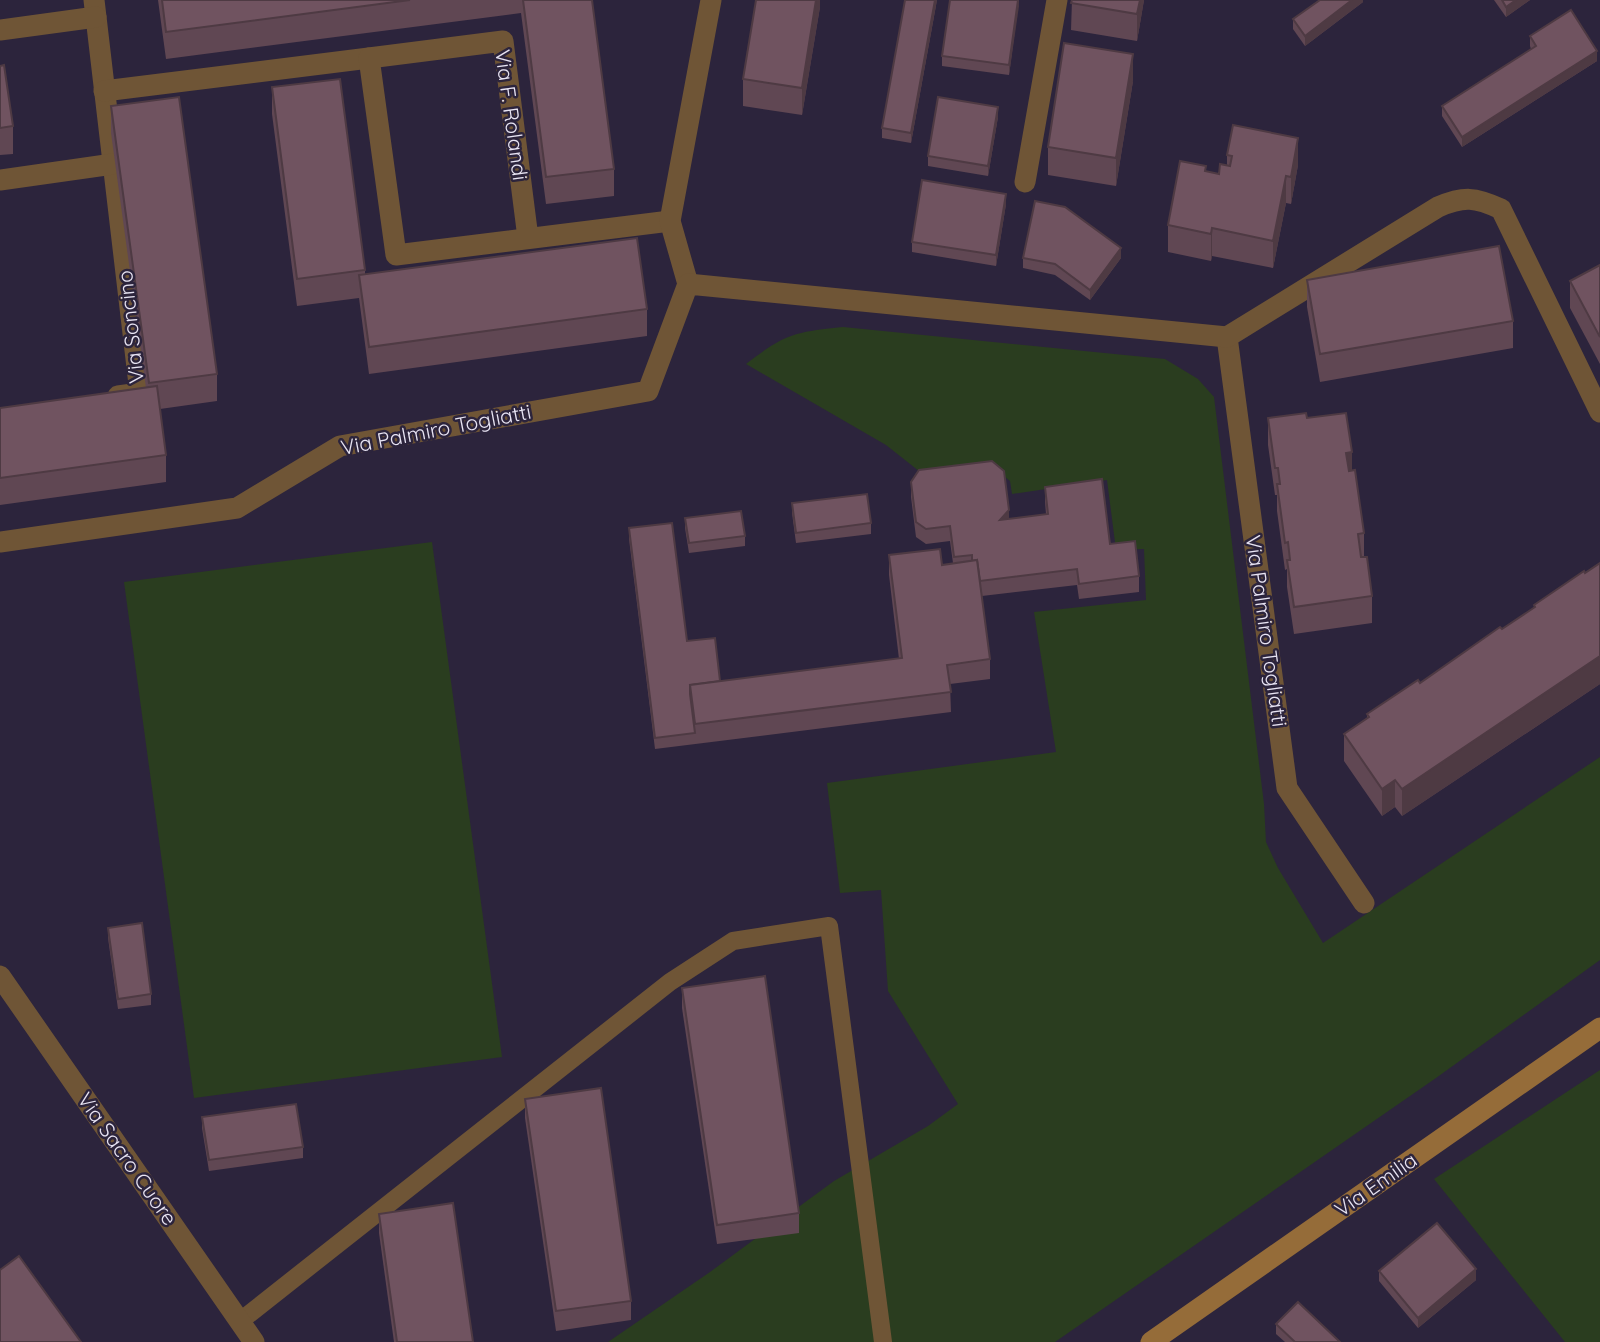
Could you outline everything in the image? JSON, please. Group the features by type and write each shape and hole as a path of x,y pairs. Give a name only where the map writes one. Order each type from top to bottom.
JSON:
{"street":[{"path":"711,0 670,221 688,284 1227,337 1437,207 1458,198 1481,200 1501,209 1600,412"},
{"path":"1025,182 1057,0"},
{"path":"0,30 95,8"},
{"name":"Via Soncino","path":"95,8 140,393 102,398"},
{"name":"Via F. Rolandi","path":"104,91 503,41 528,238"},
{"path":"369,58 396,255 670,221"},
{"path":"0,180 113,164"},
{"name":"Via Palmiro Togliatti","path":"0,542 237,508 340,446 648,391 688,284"},
{"name":"Via Palmiro Togliatti","path":"1227,337 1287,788 1364,903"},
{"name":"Via Sacro Cuore","path":"0,976 254,1342"},
{"name":"Via Emilia","path":"1151,1342 1600,1028"}],"lane":[{"path":"239,1322 670,982 733,941 829,926 883,1342"}],"green space":[{"path":"843,327 1165,359 1198,379 1214,397 1264,804 1266,842 1278,868 1323,943 1600,757 1600,960 1436,1078 1055,1342 608,1342 710,1272 834,1181 928,1126 958,1104 888,991 881,890 840,893 827,783 1056,752 1034,612 1146,600 1144,549 1116,550 1107,480 1012,494 1010,481 996,470 924,475 886,445 746,364 791,336"},
{"path":"432,542 502,1057 194,1098 124,582"},
{"path":"1600,1070 1600,1342 1565,1342 1434,1179"}],"building":[{"path":"162,0 410,0 166,32"},
{"path":"523,0 592,0 614,169 546,177"},
{"path":"756,0 816,0 802,88 743,79"},
{"path":"905,0 935,0 911,133 882,128"},
{"path":"950,0 1018,0 1009,65 942,56"},
{"path":"1072,0 1140,0 1137,14 1071,3"},
{"path":"1320,0 1352,0 1305,36 1293,19"},
{"path":"1502,0 1516,0 1506,7"},
{"path":"1571,10 1597,51 1462,137 1442,106 1536,46 1530,36"},
{"path":"1064,43 1133,54 1116,158 1048,147"},
{"path":"4,65 13,126 0,128 0,66"},
{"path":"340,79 365,270 297,279 272,87"},
{"path":"179,97 217,374 149,383 111,106"},
{"path":"938,97 998,107 988,166 928,156"},
{"path":"1233,125 1298,138 1291,177 1286,176 1273,241 1212,228 1211,234 1168,225 1180,161 1206,166 1205,171 1219,174 1220,164 1230,166 1232,156 1227,155"},
{"path":"922,180 1006,194 996,255 912,242"},
{"path":"1035,201 1065,207 1121,248 1090,290 1055,264 1023,258"},
{"path":"637,238 647,309 369,347 359,275"},
{"path":"1499,246 1513,321 1320,354 1307,280"},
{"path":"1600,265 1600,337 1570,281"},
{"path":"157,386 166,455 0,478 0,408"},
{"path":"1306,413 1307,418 1346,413 1352,452 1346,453 1349,471 1355,470 1364,533 1358,534 1361,557 1367,557 1372,596 1294,607 1287,560 1290,560 1288,542 1285,543 1277,484 1280,484 1278,468 1275,468 1268,418"},
{"path":"992,461 1004,471 1009,510 1000,520 1048,514 1045,487 1102,479 1110,544 1135,541 1139,576 1079,584 1077,569 980,581 977,560 972,561 972,555 954,557 950,526 926,529 916,522 911,482 919,470"},
{"path":"867,494 871,523 796,533 792,503"},
{"path":"741,511 745,536 689,543 685,518"},
{"path":"672,523 687,641 715,638 720,681 690,685 695,733 655,738 629,528"},
{"path":"940,549 942,565 977,560 990,659 947,665 951,692 695,724 690,685 902,658 889,555"},
{"path":"1600,563 1600,656 1402,789 1395,780 1382,789 1344,734 1369,717 1367,714 1418,680 1420,683 1584,571 1585,573"},
{"path":"142,923 151,994 118,999 108,928"},
{"path":"765,976 799,1213 717,1225 682,988"},
{"path":"601,1088 631,1301 556,1311 525,1099"},
{"path":"296,1104 303,1147 209,1160 202,1117"},
{"path":"453,1203 473,1342 397,1342 379,1214"},
{"path":"1437,1223 1476,1269 1418,1318 1379,1271"},
{"path":"19,1256 81,1342 0,1342 0,1270"},
{"path":"1298,1302 1340,1342 1295,1342 1276,1324"}]}
